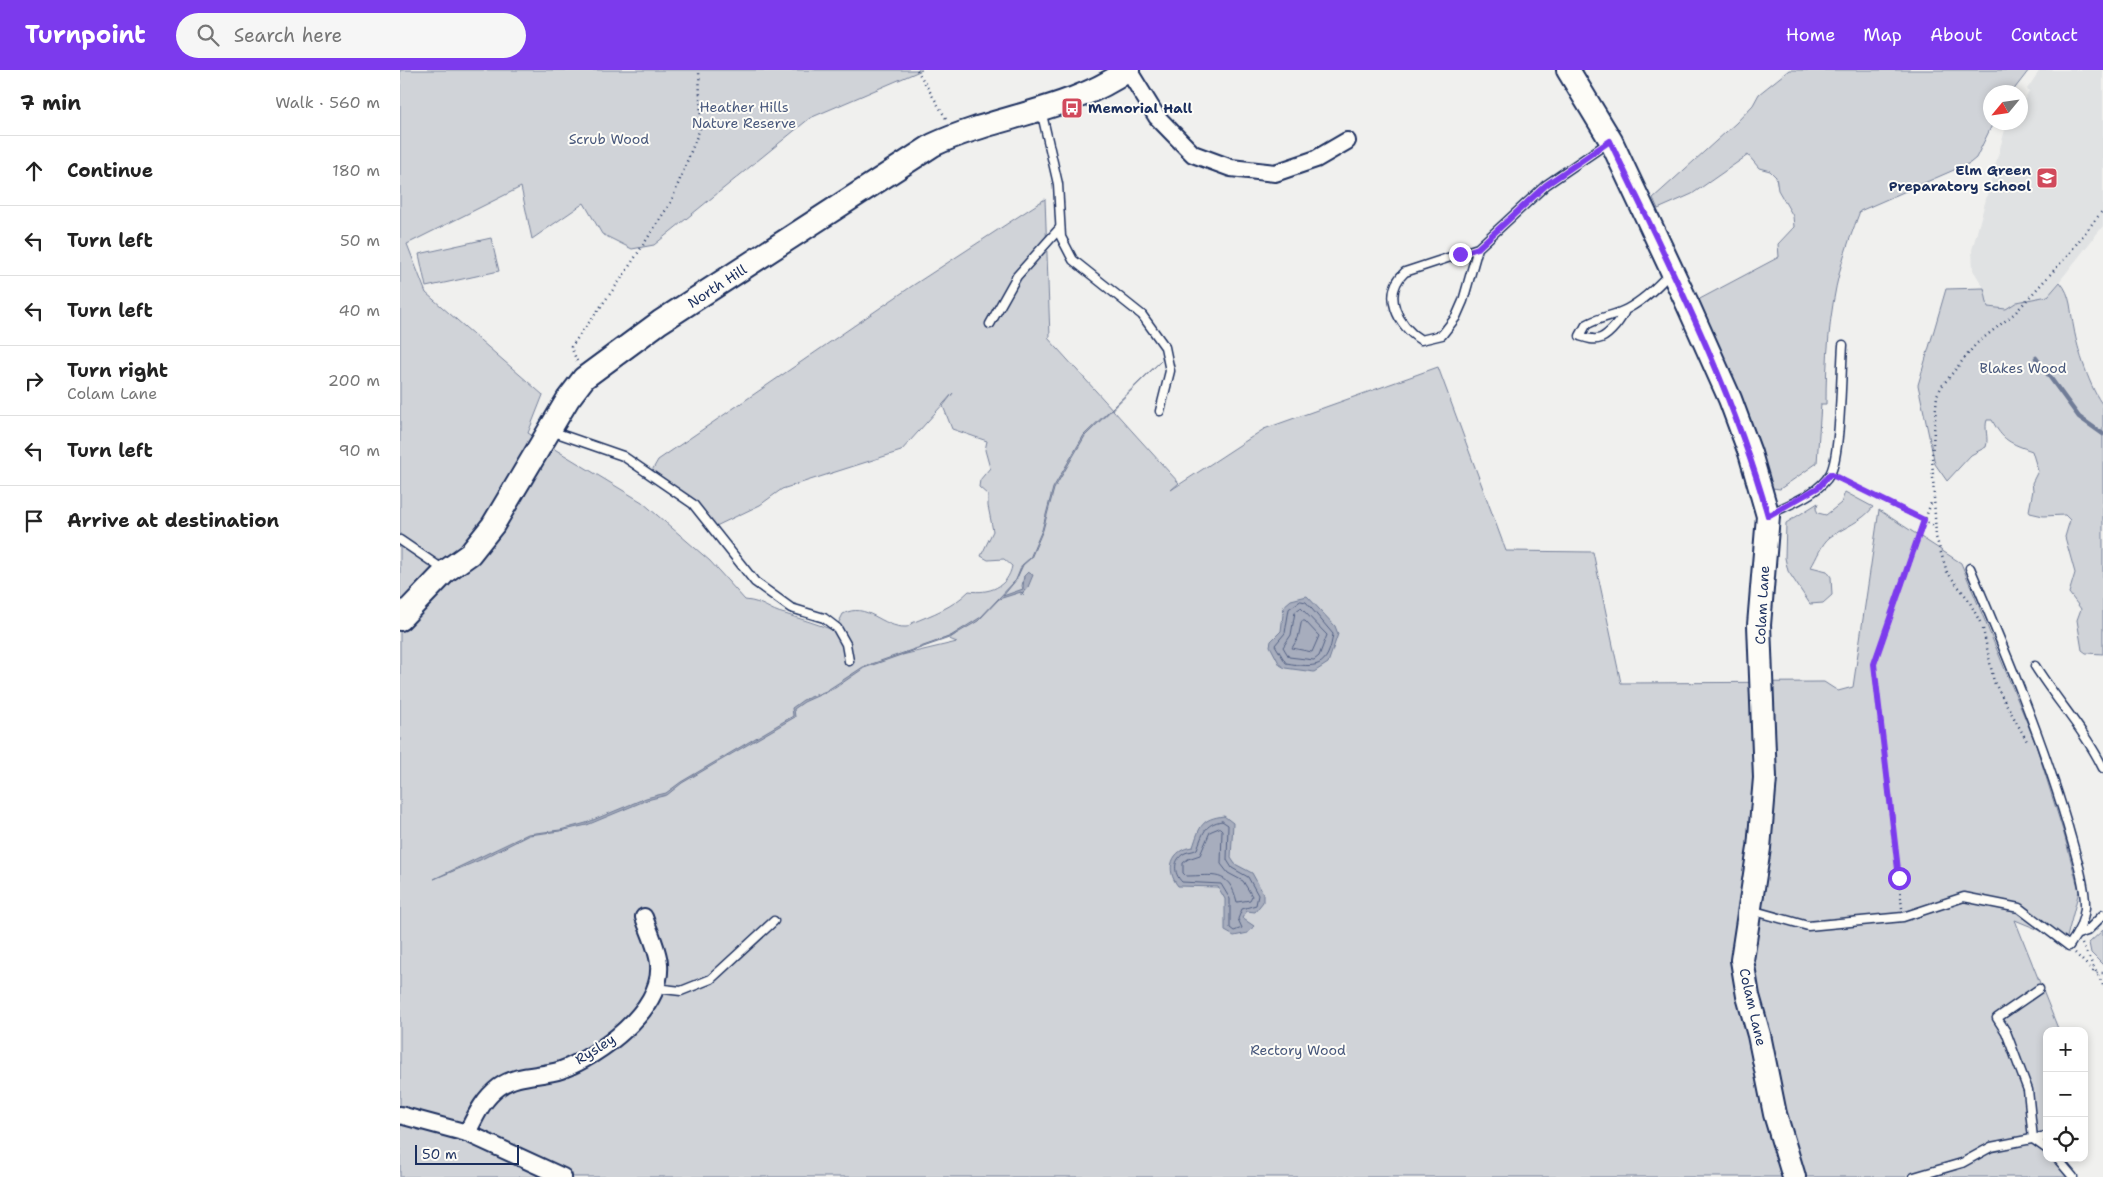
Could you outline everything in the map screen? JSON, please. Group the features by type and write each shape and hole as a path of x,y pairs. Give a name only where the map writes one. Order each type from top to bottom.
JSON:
{"street":[{"name":"North Hill","path":"400,619 446,572 470,554 494,525 551,431 568,399 584,378 660,322 784,244 904,163 956,135 1097,90 1128,70"},
{"path":"1128,70 1156,117 1193,154 1231,168 1276,173 1316,159 1347,140"},
{"name":"Colam Lane","path":"1568,70 1610,141 1672,271 1733,408 1750,453 1768,516 1759,625 1765,778 1759,848 1742,960 1748,996 1759,1035 1775,1114 1794,1177"},
{"name":"Rysley","path":"467,1133 483,1102 500,1086 526,1075 561,1070 615,1039 644,1009 655,988 659,964 644,917"},
{"path":"400,1115 467,1133 563,1177"}],"lane":[{"path":"1040,108 1058,184 1061,237 1073,260 1142,315 1165,346 1170,371 1160,411"},
{"path":"1478,248 1463,301 1456,317 1442,335 1421,340 1409,333 1395,314 1395,293 1399,278 1405,272 1478,248 1546,185 1610,141"},
{"path":"990,324 1017,276 1060,228"},
{"path":"1625,310 1617,323 1601,338 1592,339 1580,336 1586,325 1625,310 1658,287 1672,271"},
{"path":"1768,516 1819,487 1830,474 1836,448 1843,345"},
{"path":"551,431 623,456 693,504 754,582 791,608 824,618 837,628 846,644 849,661"},
{"path":"400,540 446,572"},
{"path":"1750,910 1808,926 1903,917 1964,897 2019,908 2069,946 2078,934 2085,908 2082,888 2077,859 2051,768 1970,568"},
{"path":"2035,666 2052,693 2092,746 2103,768"},
{"path":"2078,934 2087,931 2103,915"},
{"path":"655,988 681,991 711,979 774,921"},
{"path":"2033,1140 2028,1090 2006,1032 1997,1018 2039,989"},
{"path":"1914,1177 1962,1163 1992,1147 2014,1141 2033,1140 2043,1137"},
{"path":"2033,1140 2043,1146"},
{"path":"2060,1162 2073,1177"}],"path":[{"path":"584,378 571,347 621,279 671,202 701,126 699,70"},
{"path":"917,70 956,135"},
{"path":"2030,747 1994,682 1982,626 1968,599 1947,572 1936,537 1932,456 1937,395 1976,344 2015,314 2103,210"},
{"path":"1830,474 1935,526"},
{"path":"1903,917 1874,664 1933,497"},
{"path":"2078,934 2103,985"},
{"path":"2069,946 2095,972 2103,972"}],"shaded area":[{"name":"Elm Green Preparatory School","path":"2040,70 2103,70 2103,226 2048,296 2017,302 2006,309 1988,307 1984,288 1973,270 1972,250 2005,130 2028,130 2028,88"}],"green space":[{"path":"400,70 922,70 810,118 654,245 632,249 602,234 584,203 532,239 521,187 407,244 426,293 543,395 528,433 642,502 710,561 745,600 757,602 779,612 833,630 843,614 852,611 867,613 889,624 906,627 949,606 969,591 976,592 996,588 1002,584 1010,573 1012,566 1004,559 988,560 981,556 993,531 988,506 988,495 979,487 980,480 990,468 985,450 987,441 952,429 943,406 953,393 901,451 782,489 760,505 714,527 688,499 650,474 658,460 912,286 1045,199 1050,337 1048,338 1179,483 1171,490 1264,429 1438,367 1506,551 1593,552 1621,683 1824,682 1838,691 1853,687 1879,510 1961,563 2035,742 2064,834 2079,891 2066,941 2015,920 2057,1027 2043,1027 2043,1162 2068,1162 2074,1177 400,1177","holes":["1028,572 1028,587 1021,595 1021,592 1017,592 1023,589 1024,576","956,634 949,639 957,642 902,655"]},
{"path":"1789,70 2029,70 2017,85 1983,85 1983,130 1990,130 1976,158 1970,163 1860,211 1842,263 1833,303 1828,353 1826,404 1821,404 1817,463 1780,489 1772,488 1696,301 1779,257 1778,244 1794,227 1793,216 1778,190 1776,177 1770,171 1759,168 1748,155 1692,194 1658,209 1653,198 1736,123 1753,105 1759,94"},
{"path":"491,238 499,271 426,287 419,254"},
{"name":"Blakes Wood","path":"2060,282 2069,298 2081,358 2094,390 2103,405 2103,654 2086,653 2082,650 2077,620 2081,609 2069,593 2075,573 2065,537 2070,520 2065,515 2043,516 2030,513 2029,511 2033,490 2032,483 2038,471 2032,451 2008,440 2000,433 1992,420 1987,420 1986,447 1971,455 1947,481 1935,464 1918,385 1946,289 1984,288 1988,307 2006,309 2017,302 2048,296"},
{"path":"1845,492 1873,507 1864,516 1830,537 1824,543 1811,567 1827,571 1831,577 1832,595 1823,603 1810,604 1788,571 1785,558 1786,523 1818,503 1816,509 1818,513 1826,515 1841,503"},
{"path":"2103,930 2103,965 2091,953 2089,943"}],"water":[{"path":"1165,357 1085,436 1054,489 1043,530 1031,558 1023,565 1016,580 1022,565 1030,558 1042,530 1053,488 1084,435"},
{"path":"1028,572 1033,575 1028,587 1022,593 999,599 978,621 949,638 864,668 835,688 804,702 794,709 795,717 682,783 667,795 647,800 587,825 560,831 529,835 480,860 434,879 528,834 560,830 586,823 646,798 666,793 681,782 793,716 792,708 803,700 826,691 863,667 949,637 981,617 1016,580 1003,596 1023,589 1024,576"},
{"path":"1307,596 1335,626 1338,634 1328,663 1314,672 1285,668 1280,665 1270,646 1271,641 1281,631 1284,606 1291,600"},
{"path":"1224,816 1233,823 1231,858 1235,864 1252,873 1263,893 1263,902 1255,912 1247,911 1242,918 1254,926 1248,933 1234,936 1225,931 1225,899 1218,887 1178,886 1174,880 1171,867 1175,856 1193,847 1202,825 1210,819"}],"waterway":[{"path":"2036,358 2079,417 2103,434"}],"place":[{"name":"Memorial Hall","path":"1072,108"},
{"name":"Elm Green Preparatory School","path":"2047,178"}],"route":[{"path":"1460,254 1478,248 1546,185 1610,141 1688,305 1730,400 1750,453 1768,516 1819,487 1830,474 1924,520 1874,664 1899,878"}],"park label":[{"name":"Heather Hills Nature Reserve","path":"744,116"},
{"name":"Scrub Wood","path":"609,139"},
{"name":"Rectory Wood","path":"1298,1050"}]}
